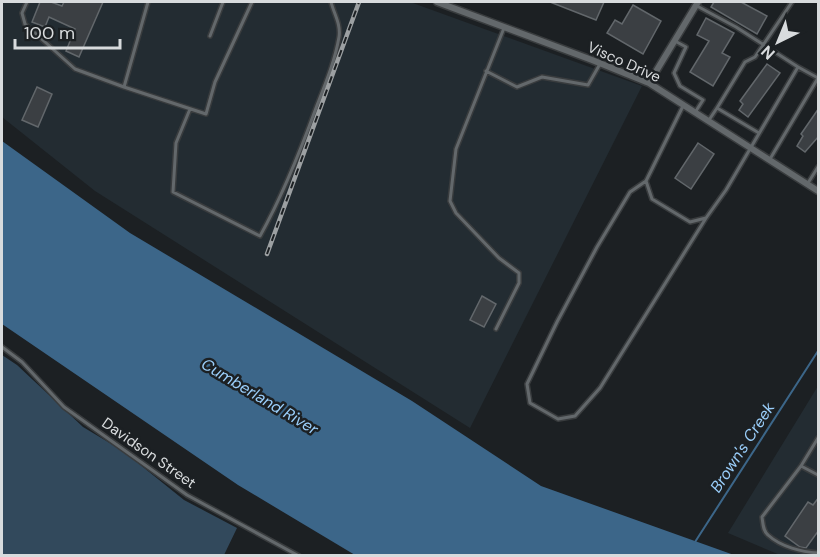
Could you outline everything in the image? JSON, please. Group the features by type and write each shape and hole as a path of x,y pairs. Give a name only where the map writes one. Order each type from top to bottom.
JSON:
{"street":[{"name":"Visco Drive","path":"437,2 649,83 819,191"},
{"path":"649,83 697,3"}],"lane":[{"path":"27,2 22,13 25,24 75,69 206,114 215,82 252,2"},
{"path":"124,87 148,2"},
{"path":"210,36 223,2"},
{"path":"190,109 176,143 173,192 260,236 278,202 328,75 339,35 337,16 331,2"},
{"path":"708,121 746,62 755,57 792,2"},
{"path":"697,3 818,78 769,160"},
{"path":"496,329 519,283 519,273 499,258 456,213 450,201 456,149 504,27"},
{"path":"674,41 686,47 674,73 680,86 703,100 695,112"},
{"path":"486,71 517,87 542,77 588,86 601,63"},
{"path":"683,105 646,181 630,192 597,247 527,384 530,403 558,419 575,416 600,388 706,218 726,190 798,66"},
{"path":"717,108 759,133"},
{"path":"807,184 819,167"},
{"path":"646,181 652,199 690,222 706,218"},
{"name":"Davidson Street","path":"2,347 22,362 64,407 187,495 299,555"},
{"path":"819,438 762,517 763,527 768,535 789,547 819,553"},
{"path":"801,466 819,475"}],"shaded area":[{"path":"2,2 410,2 642,86 470,428 95,191 2,117"},
{"path":"2,355 17,365 83,427 123,451 184,500 237,528 224,555 2,555"},
{"path":"818,386 818,555 780,555 728,533"}],"water":[{"name":"Cumberland River","path":"2,141 130,233 412,401 541,486 734,555 355,555 238,485 2,324"}],"building":[{"path":"40,2 51,2 62,6 64,2 103,2 79,57 66,51 75,29 49,17 45,27 32,22"},
{"path":"550,2 604,2 596,20"},
{"path":"714,2 741,2 767,16 757,34 711,7"},
{"path":"633,5 661,21 643,54 607,33 615,20 622,24"},
{"path":"706,18 734,33 722,53 730,57 713,86 690,72 709,41 697,35"},
{"path":"767,64 780,73 748,117 739,110 743,104 740,101"},
{"path":"37,87 52,94 38,127 22,120"},
{"path":"819,108 819,136 805,152 797,146 803,136 801,134"},
{"path":"698,143 714,154 691,189 675,178"},
{"path":"482,296 496,304 484,327 470,320"},
{"path":"819,497 819,530 806,548 800,547 785,536 808,502 813,505"}],"waterway":[{"name":"Brown's Creek","path":"695,542 818,351"}],"railway":[{"path":"267,254 359,2"}]}
